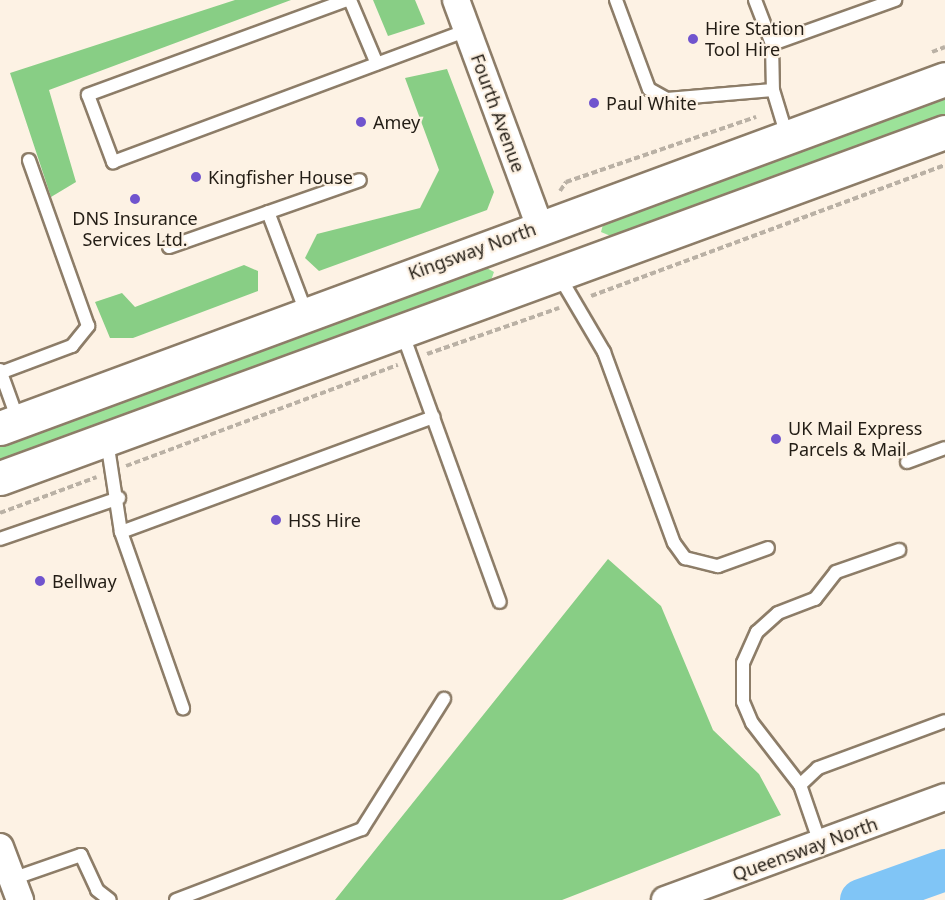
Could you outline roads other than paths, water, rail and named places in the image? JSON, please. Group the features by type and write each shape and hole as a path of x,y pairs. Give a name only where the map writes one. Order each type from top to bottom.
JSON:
{"street":[{"name":"Fourth Avenue","path":"456,0 540,226"},
{"name":"Kingsway North","path":"9,425 306,312 945,79"},
{"path":"0,478 111,455 407,346 558,273 945,132"},
{"path":"540,226 558,273"},
{"name":"Queensway North","path":"665,900 945,797"},
{"path":"0,847 16,890"}],"lane":[{"path":"377,64 348,0 88,95 113,162 377,64 467,30"},
{"path":"616,0 649,89 667,99 773,90"},
{"path":"755,0 772,44 773,90 787,137"},
{"path":"772,44 895,0"},
{"path":"9,425 0,372 72,346 88,326 29,160"},
{"path":"169,248 360,180"},
{"path":"268,212 306,312"},
{"path":"558,273 577,301 604,352 674,543 685,558 718,566 768,548"},
{"path":"407,346 500,602"},
{"path":"121,532 433,417"},
{"path":"907,462 945,448"},
{"path":"111,455 119,498 121,532 183,708"},
{"path":"0,539 119,498"},
{"path":"820,843 800,785 752,723 743,702 742,663 757,632 778,613 815,598 836,572 899,550"},
{"path":"176,900 362,829 444,699"},
{"path":"800,785 818,768 945,721"},
{"path":"16,890 81,855 98,890 110,900"}],"waterway":[{"path":"861,900 945,870"}],"place":[{"name":"Hire Station Tool Hire","path":"693,39"},
{"name":"Paul White","path":"594,103"},
{"name":"Amey","path":"361,122"},
{"name":"Kingfisher House","path":"196,177"},
{"name":"DNS Insurance Services Ltd.","path":"135,199"},
{"name":"UK Mail Express Parcels & Mail","path":"776,439"},
{"name":"HSS Hire","path":"276,520"},
{"name":"Bellway","path":"40,581"}]}
